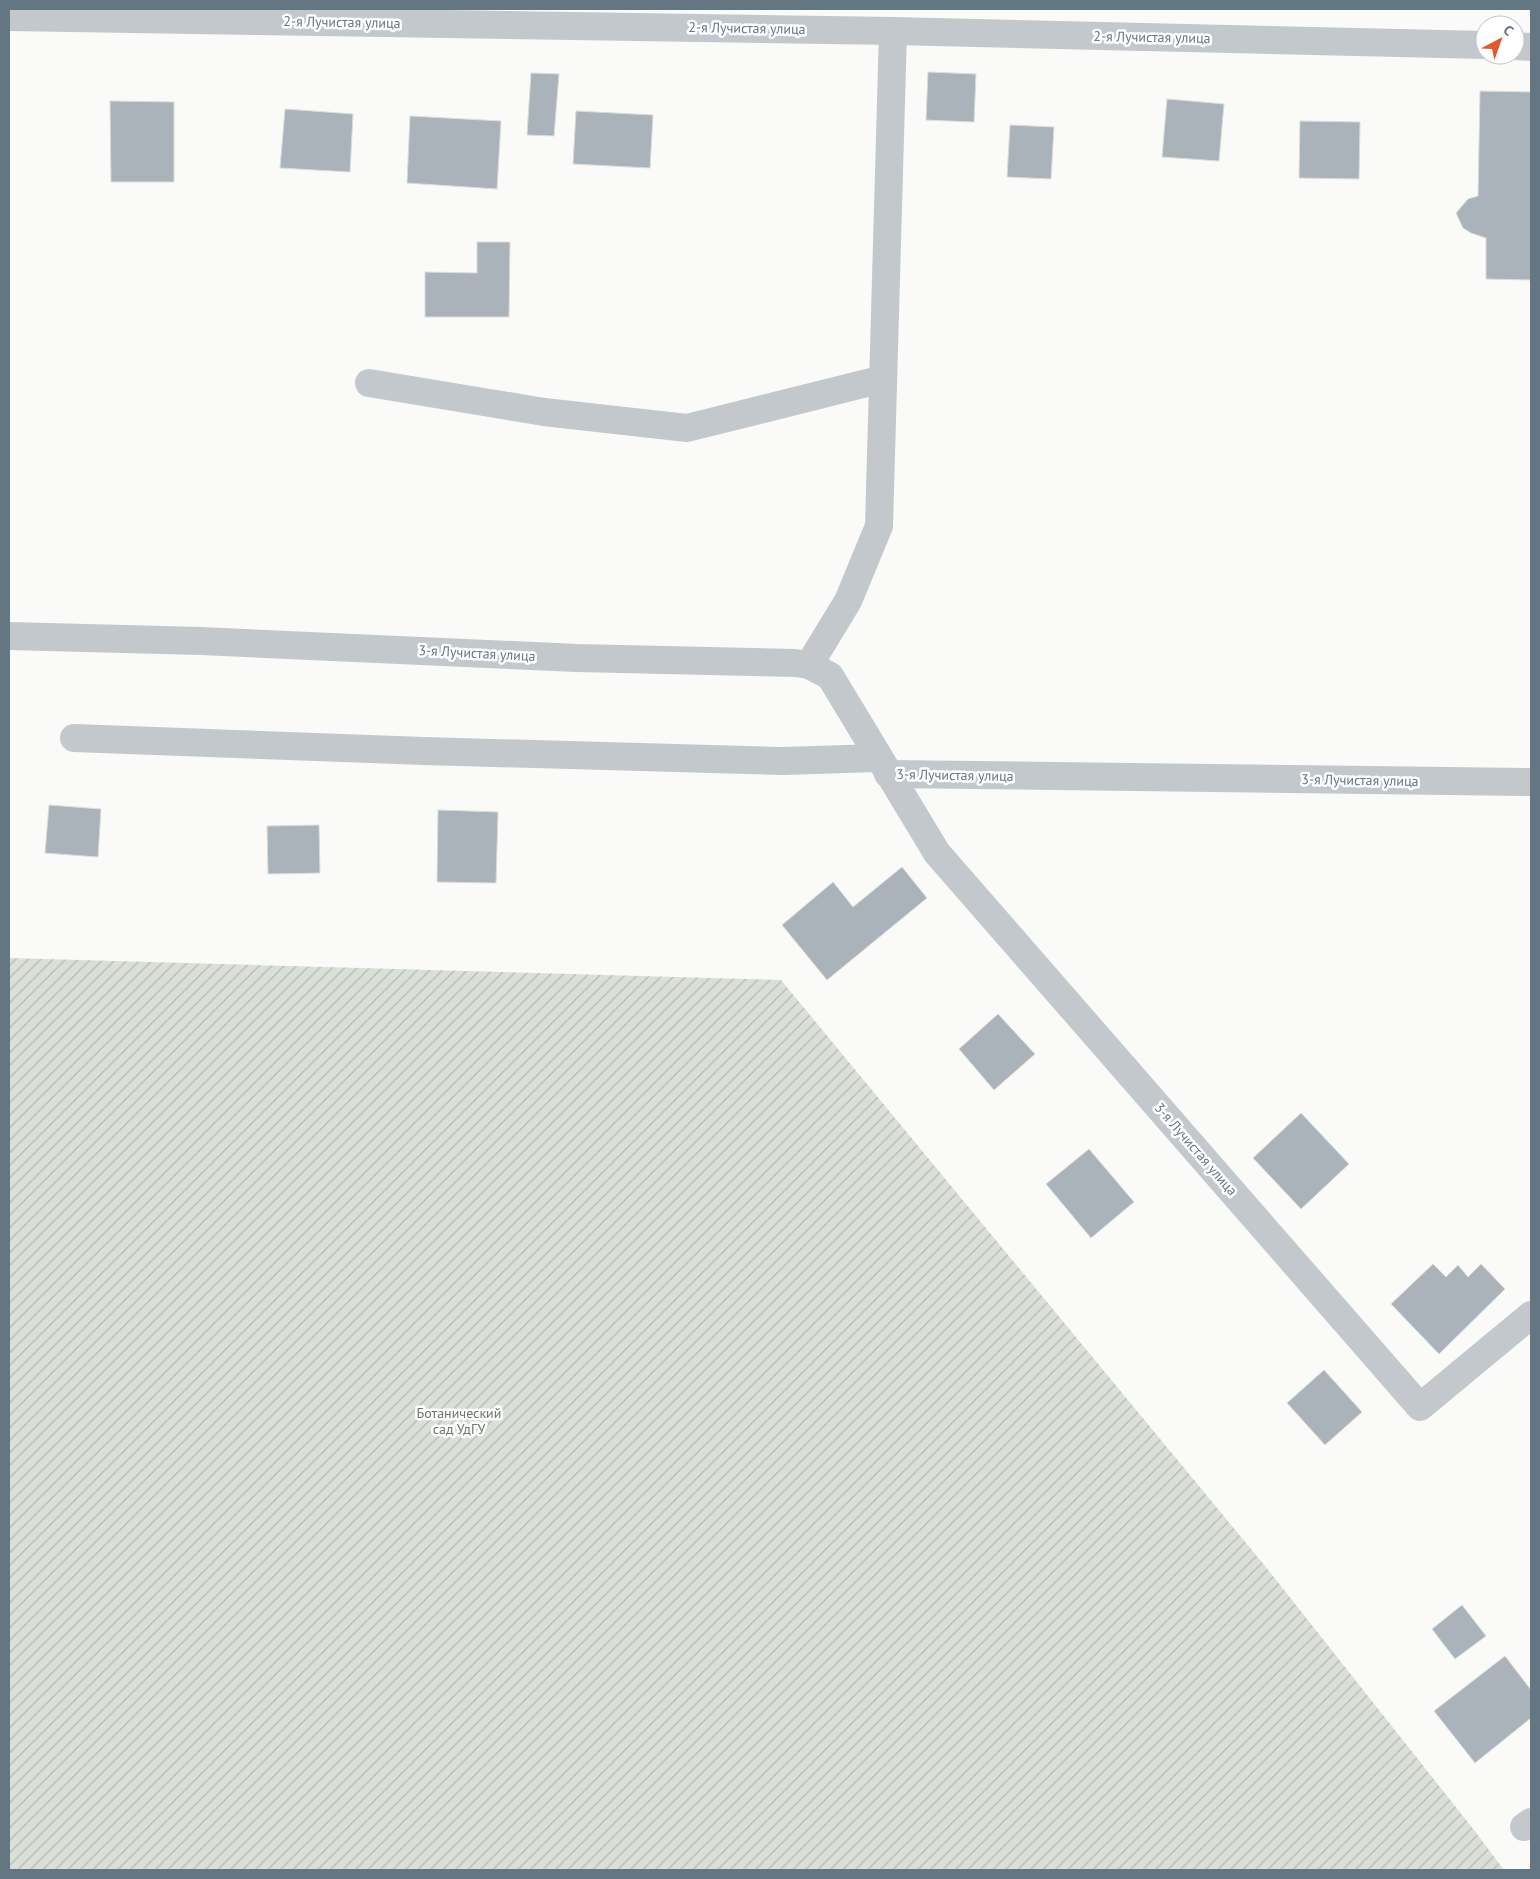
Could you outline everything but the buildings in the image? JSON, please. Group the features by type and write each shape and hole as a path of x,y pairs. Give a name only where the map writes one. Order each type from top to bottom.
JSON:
{"street":[{"name":"2-я Лучистая улица","path":"9,18 893,31 1475,45"},
{"path":"809,665 848,601 879,526 893,31"},
{"path":"369,383 544,412 687,428 883,379"},
{"name":"3-я Лучистая улица","path":"9,636 201,641 577,658 809,665 830,676 937,853 1420,1407 1531,1315"},
{"path":"74,738 424,752 783,761 883,766"},
{"name":"3-я Лучистая улица","path":"883,766 1531,782"}],"green space":[{"name":"Ботанический сад УдГУ","path":"9,958 781,980 1265,1566 1504,1870 9,1870"}]}
